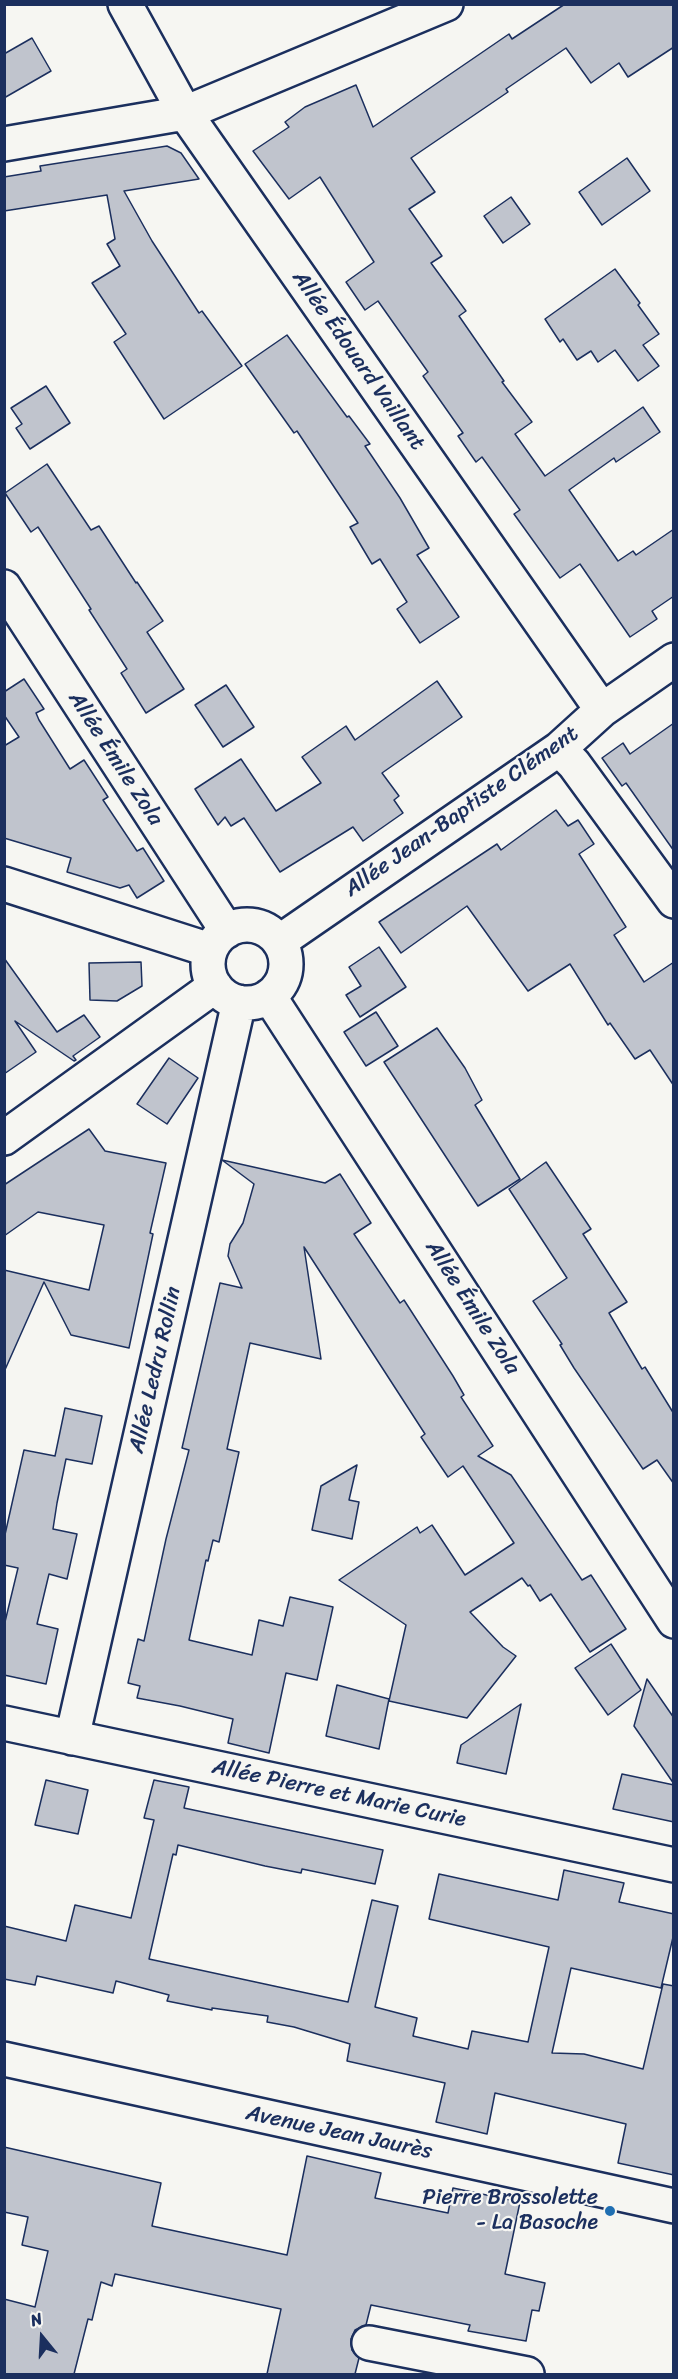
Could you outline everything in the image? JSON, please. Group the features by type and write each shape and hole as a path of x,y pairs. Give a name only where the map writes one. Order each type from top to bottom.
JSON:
{"street":[{"name":"Allée Édouard Vaillant","path":"125,4 185,113 602,710"},
{"path":"4,144 185,113 446,4"},
{"name":"Allée Émile Zola","path":"4,587 219,941"},
{"name":"Allée Jean-Baptiste Clément","path":"279,942 559,749 602,710 674,660"},
{"path":"559,749 574,764 674,901"},
{"path":"4,884 219,941"},
{"path":"4,1138 241,995 278,987 284,977 286,965 284,953 279,942 261,927 249,925 219,941 208,969 241,995"},
{"name":"Allée Émile Zola","path":"241,995 674,1621"},
{"name":"Allée Ledru Rollin","path":"72,1738 241,995"},
{"name":"Allée Pierre et Marie Curie","path":"4,1723 674,1865"},
{"name":"Avenue Jean Jaurès","path":"4,2059 674,2206"},
{"path":"369,2343 527,2374"}],"building":[{"path":"565,4 674,4 674,47 628,77 619,63 591,83 566,48 506,89 508,92 411,158 435,192 409,209 442,256 431,263 466,311 459,316 504,381 502,382 532,422 515,434 545,476 643,407 660,432 616,462 614,458 569,490 618,561 633,551 636,555 674,529 674,596 652,611 657,619 630,637 580,564 560,578 514,514 520,510 482,457 476,462 458,436 463,433 423,376 428,372 378,301 365,310 346,282 374,262 320,177 289,199 253,151 289,127 285,122 305,107 356,85 373,127 509,34 512,39"},
{"path":"32,38 51,71 4,98 4,54"},
{"path":"167,146 181,153 199,179 124,191 152,241 199,313 202,311 242,366 164,419 114,342 126,334 92,283 120,266 107,244 115,239 107,195 4,211 4,177 41,171 40,166"},
{"path":"627,158 650,191 602,225 579,192"},
{"path":"511,197 530,224 503,243 484,216"},
{"path":"615,269 659,334 643,345 659,366 638,381 615,350 598,362 591,351 577,360 563,339 560,342 545,319"},
{"path":"287,335 347,417 349,416 370,444 365,446 400,498 429,548 417,555 459,617 420,643 397,609 407,602 380,559 372,564 350,527 358,523 297,431 294,433 245,364"},
{"path":"46,386 70,423 30,449 16,428 22,424 11,408"},
{"path":"47,464 91,530 99,526 163,621 147,632 184,689 146,713 121,673 127,669 89,610 91,609 38,527 31,532 5,493"},
{"path":"24,679 44,709 36,713 39,720 70,769 84,760 108,797 103,800 137,851 143,848 164,881 137,898 129,885 120,888 67,872 71,858 4,838 4,746 19,737 4,715 4,692"},
{"path":"437,681 462,717 382,773 399,796 394,800 403,813 363,841 353,827 280,872 244,818 231,826 225,817 218,825 195,789 241,759 276,811 321,783 302,757 346,726 355,740"},
{"path":"226,685 254,727 223,747 195,705"},
{"path":"674,723 674,851 626,783 622,786 602,758 623,743 630,754"},
{"path":"556,810 568,826 578,820 594,844 579,854 626,927 614,935 644,982 674,962 674,1086 650,1050 635,1059 610,1023 608,1025 570,964 528,991 467,906 401,953 379,922 497,844 501,850"},
{"path":"379,947 406,987 360,1017 346,995 361,986 349,967"},
{"path":"4,958 57,1032 84,1015 100,1037 73,1056 76,1060 74,1061 15,1021 36,1052 4,1074"},
{"path":"141,962 142,986 117,1001 90,1000 89,963"},
{"path":"376,1012 398,1046 366,1066 344,1032"},
{"path":"437,1028 465,1068 482,1100 475,1105 520,1179 478,1206 384,1062"},
{"path":"169,1058 198,1078 167,1124 137,1104"},
{"path":"89,1129 105,1151 166,1163 150,1233 153,1234 129,1348 71,1335 44,1282 4,1372 4,1270 89,1290 104,1225 38,1212 4,1236 4,1185"},
{"path":"222,1160 325,1183 340,1174 371,1223 354,1234 400,1303 404,1300 453,1376 464,1395 461,1397 493,1446 478,1456 511,1475 582,1580 591,1575 626,1629 590,1652 551,1594 540,1601 530,1585 528,1586 522,1578 470,1612 503,1647 516,1656 467,1718 389,1701 406,1625 339,1580 417,1527 420,1533 432,1525 465,1575 514,1543 463,1466 448,1477 421,1437 425,1434 304,1247 321,1359 250,1343 227,1449 239,1452 219,1542 213,1540 208,1561 206,1560 189,1640 252,1655 259,1620 283,1626 290,1597 333,1607 317,1680 286,1673 269,1753 228,1743 233,1719 137,1698 140,1686 128,1683 138,1639 144,1641 166,1539 189,1450 182,1448 220,1283 242,1288 228,1256 230,1244 243,1223 254,1184"},
{"path":"546,1162 591,1229 583,1234 627,1302 609,1313 642,1369 645,1367 674,1414 674,1484 657,1460 643,1469 574,1368 560,1345 562,1344 533,1301 567,1278 509,1189"},
{"path":"65,1408 102,1416 92,1464 66,1459 53,1529 77,1534 67,1579 49,1574 37,1624 58,1629 46,1684 4,1675 4,1626 18,1568 4,1565 4,1539 24,1450 55,1456"},
{"path":"357,1465 349,1500 359,1502 352,1539 312,1530 321,1486"},
{"path":"611,1644 641,1690 608,1715 575,1668"},
{"path":"647,1679 674,1718 674,1784 634,1726"},
{"path":"337,1685 389,1699 379,1749 326,1736"},
{"path":"521,1704 506,1774 457,1763 461,1745"},
{"path":"622,1774 674,1785 674,1822 613,1809"},
{"path":"46,1780 88,1790 78,1834 35,1825"},
{"path":"154,1780 189,1787 184,1808 383,1850 375,1884 302,1869 301,1873 265,1866 178,1845 176,1855 173,1854 149,1959 348,2002 372,1900 398,1906 375,2007 417,2018 413,2036 468,2049 472,2031 528,2042 549,1947 429,1919 439,1874 558,1900 564,1870 624,1883 619,1902 674,1914 674,1933 661,1988 571,1968 552,2053 584,2054 643,2069 663,1984 674,1986 674,2175 618,2163 626,2124 495,2093 487,2134 436,2122 445,2083 347,2061 350,2044 294,2027 267,2022 268,2016 212,2008 212,2010 167,2001 169,1995 116,1981 113,1993 37,1976 35,1985 4,1979 4,1926 66,1941 75,1905 131,1918 154,1820 144,1818"},
{"path":"4,2147 161,2183 152,2226 287,2255 307,2156 381,2173 375,2198 448,2213 453,2188 520,2202 505,2274 545,2283 539,2311 532,2310 526,2341 468,2331 470,2325 371,2305 366,2325 355,2330 351,2339 352,2350 359,2358 355,2374 267,2374 281,2309 115,2274 112,2286 101,2282 92,2320 88,2319 74,2374 4,2374 4,2299 35,2307 48,2251 22,2245 28,2217 4,2212"}],"place":[{"name":"Pierre Brossolette - La Basoche","path":"610,2211"}]}
